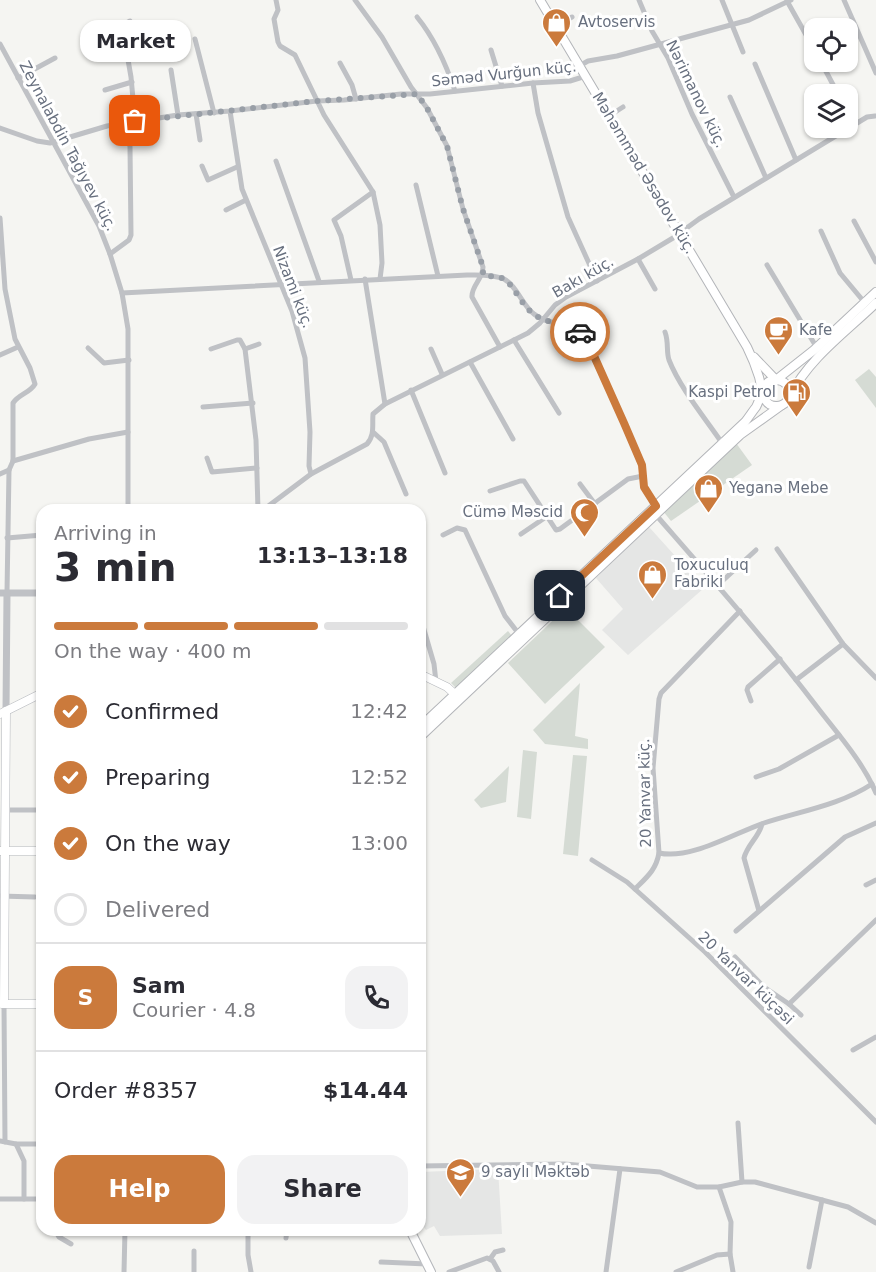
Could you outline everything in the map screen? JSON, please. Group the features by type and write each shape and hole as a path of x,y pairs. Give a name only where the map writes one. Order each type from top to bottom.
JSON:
{"main road":[{"name":"Məhəmməd Əsədov küç.","path":"540,0 747,347"},
{"path":"426,722 458,696 656,510 745,422 763,393 765,385 776,380 817,348 876,292"},
{"path":"426,731 519,634 740,435 786,402 803,374 876,303"},
{"path":"747,347 776,380 786,384 790,391 786,402"},
{"path":"747,347 768,403 775,406 786,402"},
{"path":"426,677 458,696"},
{"path":"36,696 3,712 6,810 3,851 2,1004 36,1004"},
{"path":"3,851 36,851"},
{"path":"413,1236 429,1268"}],"street":[{"path":"276,0 278,10 274,20 280,46 295,55 333,130 373,192 380,225 382,263 380,279"},
{"path":"354,0 382,37 427,108 447,146 463,209 483,267 483,275 473,289 472,297 500,347"},
{"name":"Nərimanov küç.","path":"639,0 652,31 669,58 692,114 734,197"},
{"path":"722,0 743,52"},
{"path":"844,0 876,74"},
{"path":"789,1 804,30"},
{"name":"Səməd Vurğun küç.","path":"579,66 588,61 617,56 759,16 789,1"},
{"path":"417,17 438,47 455,91"},
{"path":"556,26 572,17"},
{"path":"130,21 122,28 127,41 135,121"},
{"path":"195,39 214,113"},
{"name":"Zeynalabdin Tağıyev küç.","path":"0,44 99,226 122,293 128,329 129,360 128,504"},
{"path":"491,50 502,86"},
{"path":"18,78 55,58"},
{"path":"340,63 352,85 356,99"},
{"path":"754,64 796,160"},
{"path":"171,70 178,115"},
{"name":"Səməd Vurğun küç.","path":"0,128 43,143 127,122 178,115 317,101 430,94 570,81 586,76"},
{"path":"105,90 132,82"},
{"path":"533,83 538,112 568,216 597,281"},
{"path":"730,97 766,178"},
{"path":"609,116 623,107"},
{"name":"Nizami küç.","path":"230,111 237,167 246,200 292,311 305,358 311,474"},
{"path":"196,114 200,140"},
{"name":"Bakı küç.","path":"858,123 867,117 876,116"},
{"path":"110,254 129,240 131,235 130,147 127,122"},
{"name":"Bakı küç.","path":"385,404 534,329 560,301 638,260 734,197 833,138"},
{"path":"276,162 319,281"},
{"path":"202,166 208,180 237,167"},
{"path":"416,185 438,276"},
{"path":"351,280 341,236 334,220 373,192"},
{"path":"226,210 246,200"},
{"path":"0,218 3,289 18,347 30,368 35,384 33,388 16,398 13,403 13,460 9,470 4,593 3,712"},
{"path":"854,221 876,262"},
{"path":"821,231 840,273 865,303"},
{"path":"638,260 655,289"},
{"path":"767,265 817,348"},
{"path":"122,293 438,276 483,275 507,281 535,315 578,330 624,423 642,465 644,487 656,510 780,659 856,757 876,792"},
{"path":"271,504 311,474 371,440 374,414 385,404 365,279"},
{"path":"665,332 669,342 668,358 690,397 722,443"},
{"path":"211,349 237,340 240,340 245,349 253,403 258,504"},
{"path":"514,340 559,413"},
{"path":"245,349 259,344"},
{"path":"0,354 18,347"},
{"path":"88,348 104,363 129,360"},
{"path":"431,349 442,374"},
{"path":"470,363 513,438"},
{"path":"411,390 445,473"},
{"path":"203,407 253,403"},
{"path":"13,460 128,432"},
{"path":"373,432 384,442 406,494"},
{"path":"207,458 212,472 257,468"},
{"path":"0,474 9,470"},
{"path":"490,491 524,481 556,530 628,479 643,476"},
{"path":"580,484 595,504"},
{"path":"521,534 546,517"},
{"path":"443,535 457,528 465,530 505,616 519,634"},
{"path":"7,538 36,536"},
{"path":"777,549 843,644 876,678"},
{"path":"718,585 756,550"},
{"path":"4,593 36,593"},
{"name":"20 Yanvar küç.","path":"635,889 654,871 659,852 653,768 661,693 740,611"},
{"path":"426,637 434,664 436,682"},
{"path":"796,680 843,644"},
{"path":"751,701 748,687 780,659"},
{"path":"756,777 779,769 839,735"},
{"path":"659,852 671,854 694,849 762,824 844,799 872,784"},
{"path":"6,810 36,810"},
{"path":"736,931 844,837 876,823"},
{"path":"759,911 744,858 762,824"},
{"name":"20 Yanvar küçəsi","path":"592,860 609,869 635,889 748,993 876,1122"},
{"path":"866,885 876,880"},
{"path":"3,896 35,897"},
{"path":"789,1004 876,920"},
{"path":"735,957 759,982 801,1015"},
{"path":"748,993 759,982"},
{"path":"2,1004 3,1141 16,1144 36,1144"},
{"path":"853,1050 876,1037"},
{"path":"738,1123 742,1182"},
{"path":"16,1144 24,1161 24,1199"},
{"path":"426,1166 544,1163 660,1172 697,1187 719,1187 755,1182 849,1207 876,1223"},
{"path":"606,1272 621,1169"},
{"path":"719,1187 731,1222 730,1254 733,1272"},
{"path":"0,1199 36,1199"},
{"path":"809,1267 822,1200"},
{"path":"58,1236 71,1244"},
{"path":"124,1272 125,1236"},
{"path":"248,1236 250,1272"},
{"path":"490,1259 495,1252 503,1250"},
{"path":"194,1251 194,1272"},
{"path":"676,1272 717,1255 730,1254"},
{"path":"449,1272 487,1258 490,1259"},
{"path":"490,1259 499,1272"},
{"path":"381,1262 429,1268"}],"shaded area":[{"path":"869,369 876,377 876,408 855,380"},
{"path":"736,443 752,465 671,521 663,511"},
{"name":"Toxuculuq Fabriki","path":"649,527 704,588 628,655 602,630 623,609 596,578"},
{"path":"566,608 605,647 545,704 508,663"},
{"path":"508,631 512,636 456,688 451,683"},
{"path":"580,683 575,736 588,739 588,749 545,744 533,730"},
{"path":"523,750 537,752 531,819 517,817"},
{"path":"573,755 587,756 578,856 563,854"},
{"path":"509,766 506,802 481,808 474,800"},
{"name":"9 saylı Məktəb","path":"498,1169 502,1234 440,1236 434,1226 426,1230 426,1172"}],"way so far":[{"path":"135,121 317,101 417,94 447,146 463,209 483,267 483,275 495,276 507,281 535,315 544,320 568,325 580,332"}],"place":[{"name":"Avtoservis","path":"557,48"},
{"name":"Market","path":"135,121"},
{"name":"Kafe","path":"778,356"},
{"name":"Kaspi Petrol","path":"797,418"},
{"name":"Yeganə Mebe","path":"708,514"},
{"name":"Cümə Məscid","path":"584,538"},
{"name":"Toxuculuq Fabriki","path":"653,600"},
{"name":"9 saylı Məktəb","path":"460,1198"}],"route":[{"path":"560,596 656,506 645,490 642,465 624,423 590,347 580,332"}]}
